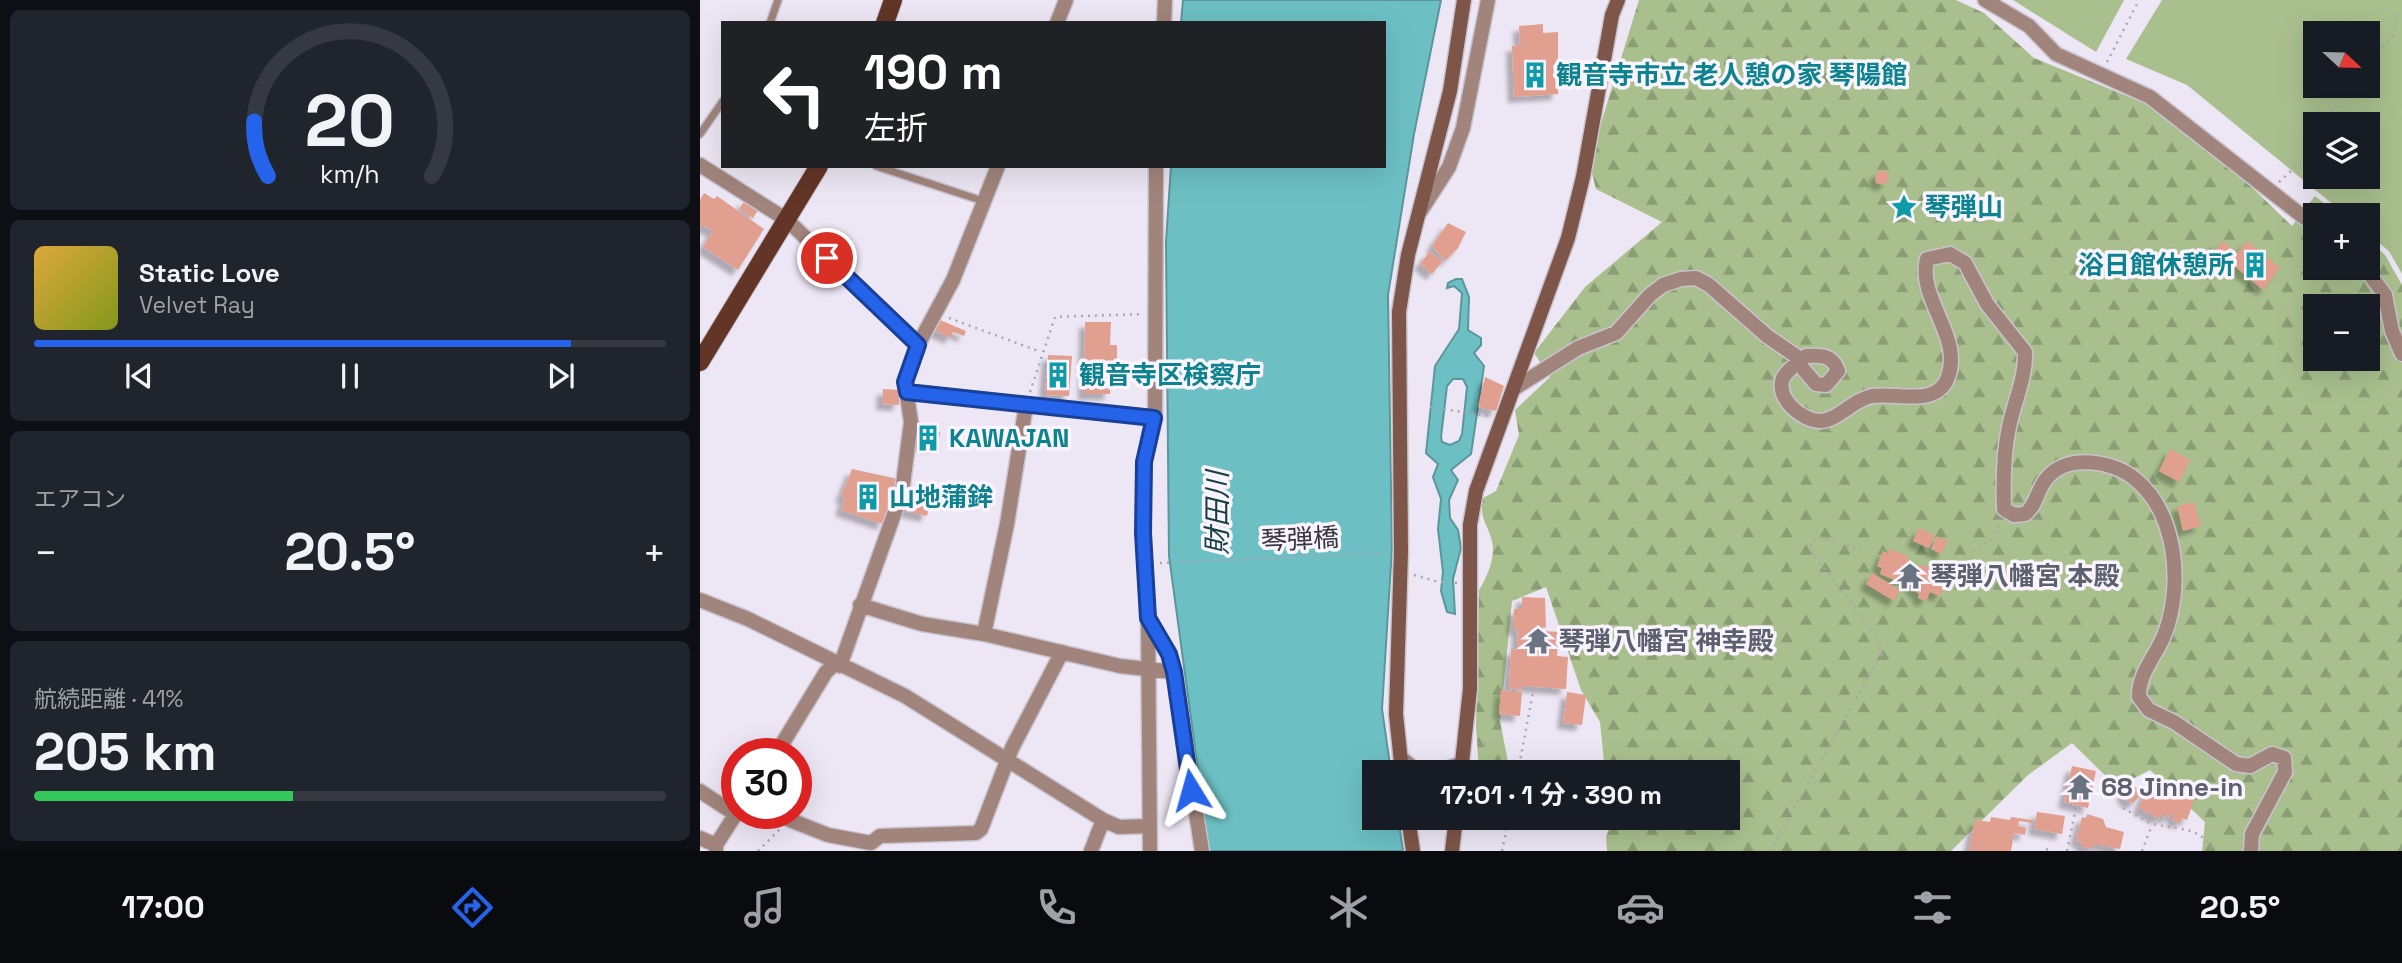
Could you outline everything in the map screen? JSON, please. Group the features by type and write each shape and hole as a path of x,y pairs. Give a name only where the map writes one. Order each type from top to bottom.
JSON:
{"main road":[{"path":"887,21 893,0"},
{"path":"700,362 818,168"}],"street":[{"path":"1058,21 1066,0"},
{"path":"1164,21 1165,0"},
{"path":"1401,760 1395,693 1400,575 1399,312 1418,214 1447,105 1464,0"},
{"path":"1418,214 1449,167 1463,128 1489,0"},
{"path":"1463,760 1470,689 1470,524 1476,491 1568,238 1612,15 1618,0"},
{"path":"1984,0 2029,26 2056,54 2150,97 2303,216"},
{"path":"700,165 787,220 918,345"},
{"path":"786,738 826,672 838,665 902,492 911,422 905,382 918,345 953,280 997,168"},
{"path":"1150,851 1148,618 1143,533 1144,462 1154,418 1156,168"},
{"path":"1804,370 1816,384 1826,385 1838,371 1836,363 1827,357 1806,356 1783,378 1782,389 1786,402 1804,417 1817,421 1829,419 1861,398 1905,394 1926,397 1939,390 1948,379 1950,348 1928,286 1927,259 1950,254 1965,263 1987,304 2025,352 2022,379 2008,428 2003,474 2004,509 2014,515 2025,514 2047,477 2065,466 2093,462 2109,465 2132,476 2157,503 2169,535 2174,594 2164,636 2139,684 2139,697 2149,710 2174,722 2236,764 2250,766 2272,754 2284,758 2285,772 2252,834 2251,851"},
{"path":"1515,388 1578,348 1616,333 1650,295 1663,285 1681,279 1696,278 1709,285 1796,356"},
{"path":"2374,280 2385,295 2392,331 2402,354"},
{"path":"907,392 1154,418"},
{"path":"984,634 1007,524 1026,405"},
{"path":"700,600 748,619 905,696 1103,821 1119,827 1149,826"},
{"path":"860,604 922,624 984,634 1147,671 1174,672"},
{"path":"1148,618 1169,654 1174,672 1202,851"},
{"path":"812,826 828,835 871,843 880,836 976,833 981,829 1009,760 1062,652"},
{"path":"700,791 721,804"},
{"path":"1091,851 1103,821"},
{"path":"700,838 716,848 727,829"},
{"path":"1410,830 1413,851"},
{"path":"1452,851 1454,830"}],"lane":[{"path":"770,21 778,0"},
{"path":"700,134 721,104"},
{"path":"882,168 983,201"}],"path":[{"path":"2101,74 2139,0"},
{"path":"2380,49 2394,34 2398,12"},
{"path":"2272,189 2303,160"},
{"path":"936,313 1041,352"},
{"path":"1026,405 1041,352 1055,317 1154,313"},
{"path":"1430,407 1478,414"},
{"path":"1972,550 1988,542 2001,524 2004,509"},
{"path":"1770,851 1881,654 1878,638 1811,551 1811,543 1819,537 1865,551"},
{"name":"琴弾橋","path":"1165,563 1394,552"},
{"path":"1400,575 1423,576 1439,582 1458,583"},
{"path":"1881,654 1893,657"},
{"path":"1520,760 1533,692"},
{"path":"1479,743 1494,744"},
{"path":"2067,851 2076,808"},
{"path":"2123,808 2152,824 2193,831 2206,838 2213,851"},
{"path":"2142,851 2152,824"},
{"path":"758,851 780,829"},
{"path":"1502,851 1506,830"},
{"path":"2046,849 2051,851"}],"green space":[{"path":"1639,0 1956,0 1984,13 2034,58 2149,105 2235,171 2292,226 2303,212 2303,280 2380,280 2380,251 2402,285 2402,851 2202,851 2205,822 2150,770 2117,787 2072,743 2028,775 1951,851 1607,851 1608,830 1740,830 1740,760 1604,760 1600,722 1581,690 1546,587 1512,601 1500,721 1508,760 1478,760 1476,727 1479,590 1493,554 1483,516 1483,498 1496,491 1519,435 1515,410 1550,377 1534,353 1585,287 1662,222 1596,189 1589,162"},
{"path":"2013,0 2124,0 2096,52"},
{"path":"2162,0 2402,0 2402,274 2389,251 2380,244 2380,203 2331,203 2314,189 2380,189 2380,112 2303,112 2303,180 2187,85 2126,59"},
{"path":"2315,196 2323,203 2310,203"}],"water":[{"name":"財田川","path":"1183,0 1441,0 1414,134 1388,295 1392,548 1382,709 1389,760 1362,760 1362,830 1400,830 1403,851 1209,851 1169,556 1166,242 1171,168 1386,168 1386,21 1181,21"},
{"path":"1462,279 1469,297 1468,330 1481,338 1481,345 1474,353 1484,366 1471,454 1451,470 1458,480 1449,500 1450,518 1458,530 1461,548 1453,579 1455,614 1447,612 1441,591 1443,572 1438,529 1441,499 1433,477 1438,464 1426,453 1435,366 1459,329 1462,293 1454,286 1447,288 1448,283","holes":["1453,379 1463,379 1467,387 1462,434 1459,441 1450,445 1442,442 1441,437 1447,386"]}],"building":[{"name":"観音寺市立 老人憩の家 琴陽館","path":"1543,24 1543,33 1558,32 1558,94 1514,97 1512,46 1520,45 1519,26"},
{"path":"1881,170 1888,173 1889,180 1883,185 1876,183 1875,175"},
{"path":"704,193 714,199 717,196 764,229 738,270 703,247 713,231 702,225 700,228 700,200"},
{"path":"745,200 759,209 753,218 739,209"},
{"path":"1448,223 1466,232 1458,248 1445,261 1432,246"},
{"path":"2223,241 2236,252 2217,274 2204,263"},
{"name":"浴日館休憩所","path":"2247,241 2280,268 2263,290 2230,262"},
{"path":"1430,251 1442,262 1432,274 1420,264"},
{"path":"940,320 966,331 964,336 953,332 951,338 935,331"},
{"path":"1085,322 1111,322 1110,345 1117,345 1117,367 1111,367 1110,394 1084,394"},
{"name":"観音寺区検察庁","path":"1048,355 1072,356 1069,396 1045,395"},
{"path":"1485,377 1504,386 1496,411 1478,407"},
{"path":"883,389 900,390 899,405 882,404"},
{"name":"KAWAJAN","path":"919,430 940,432 938,446 917,444"},
{"path":"2170,449 2190,460 2179,482 2159,471"},
{"name":"山地蒲鉾","path":"852,469 898,479 883,524 841,510 845,498 841,497"},
{"path":"909,493 931,498 927,516 905,511"},
{"path":"2194,502 2201,526 2183,531 2177,506"},
{"path":"1919,528 1935,535 1929,548 1913,541"},
{"path":"1937,536 1948,541 1942,554 1931,549"},
{"name":"琴弾八幡宮 本殿","path":"1890,549 1908,556 1909,566 1917,570 1919,565 1939,568 1935,578 1946,583 1940,596 1930,592 1926,601 1918,598 1919,594 1911,587 1913,582 1904,578 1897,581 1880,574 1882,568 1877,566 1883,551 1888,553"},
{"path":"1872,573 1900,590 1894,601 1866,584"},
{"name":"琴弾八幡宮 神幸殿","path":"1522,597 1545,598 1546,628 1543,627 1543,631 1559,632 1557,656 1568,657 1566,689 1523,686 1523,690 1509,688 1511,649 1517,650 1518,630 1513,629 1514,609 1522,609"},
{"path":"1501,690 1522,692 1520,716 1499,714"},
{"path":"1567,692 1586,695 1582,725 1563,723"},
{"name":"68 Jinne-in","path":"2072,766 2096,771 2088,808 2064,802"},
{"path":"2150,780 2195,798 2187,820 2182,818 2180,823 2172,820 2174,815 2169,814 2168,818 2160,815 2159,819 2139,808"},
{"path":"2129,785 2138,788 2139,797 2133,803 2125,800 2123,792"},
{"path":"2037,812 2065,816 2062,834 2034,829"},
{"path":"2087,814 2103,819 2106,827 2124,832 2120,849 2093,845 2092,849 2081,846 2082,842 2076,841 2082,817 2086,818"},
{"path":"1991,817 2032,820 2032,823 2019,821 2018,826 2026,828 2025,835 2014,833 2011,851 1969,851 1975,820 1990,822"}],"place":[{"name":"観音寺市立 老人憩の家 琴陽館","path":"1535,75"},
{"name":"琴弾山","path":"1904,207"},
{"name":"浴日館休憩所","path":"2255,265"},
{"name":"観音寺区検察庁","path":"1058,375"},
{"name":"KAWAJAN","path":"928,438"},
{"name":"山地蒲鉾","path":"868,497"},
{"name":"琴弾八幡宮 本殿","path":"1910,576"},
{"name":"琴弾八幡宮 神幸殿","path":"1538,641"},
{"name":"68 Jinne-in","path":"2080,787"}],"route":[{"path":"827,258 901,332 918,345 905,382 907,392 1154,418 1144,462 1143,533 1148,618 1169,654 1174,672 1191,790"}]}
